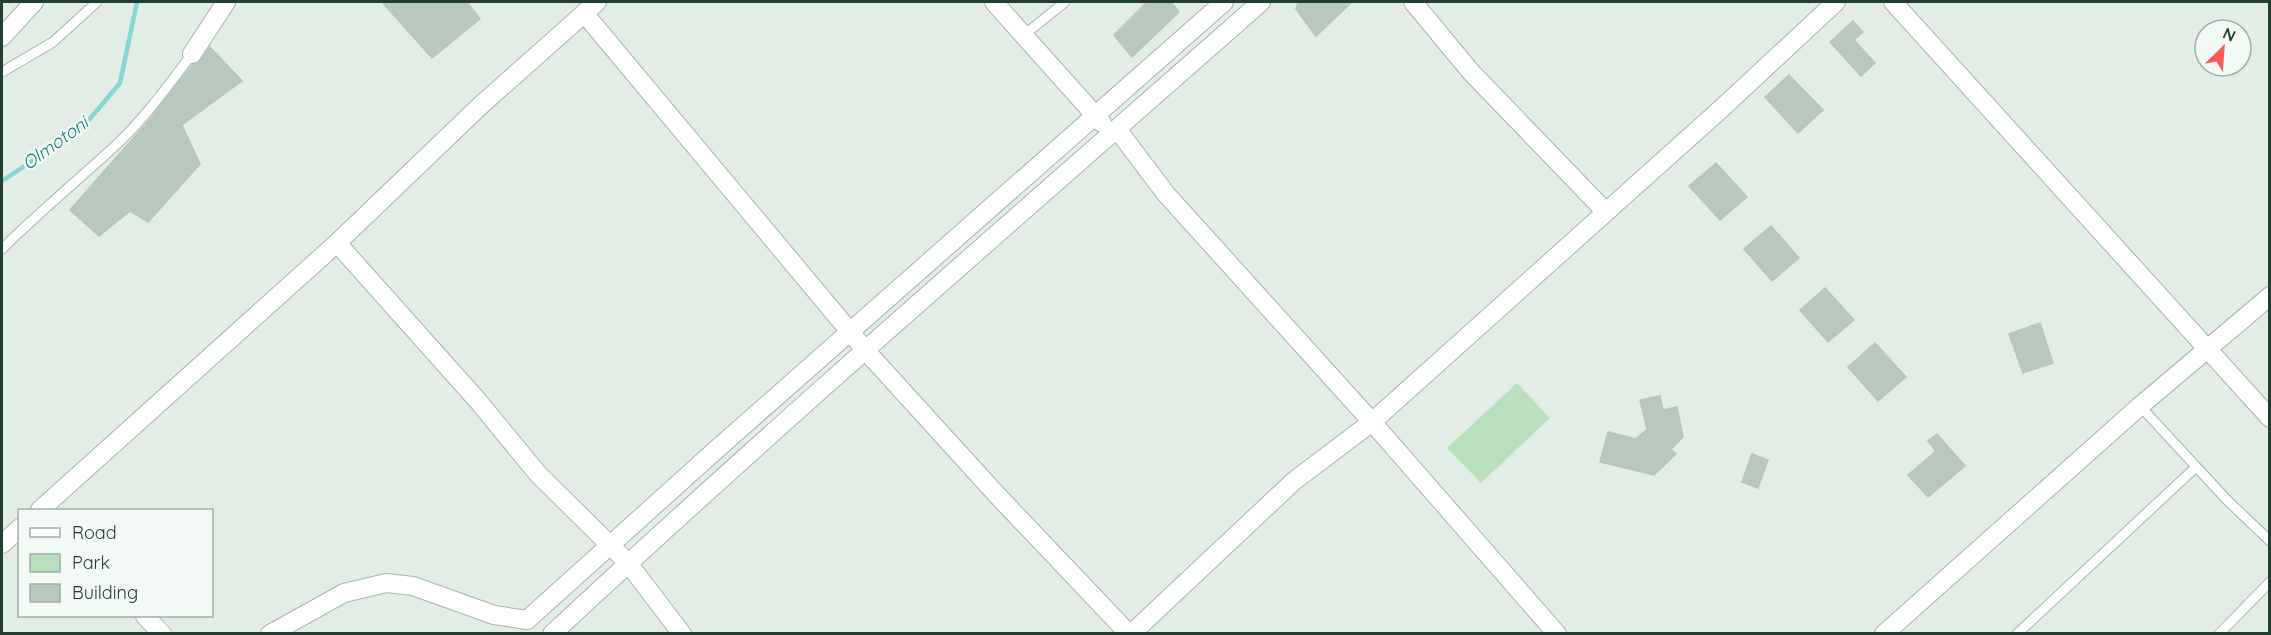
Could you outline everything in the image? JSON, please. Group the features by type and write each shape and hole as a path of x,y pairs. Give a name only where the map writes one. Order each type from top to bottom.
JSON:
{"street":[{"path":"2,37 34,2"},
{"path":"192,54 226,2"},
{"path":"994,2 1095,115 1114,131 1166,194 1372,422 1557,633"},
{"path":"270,633 344,593 386,583 412,586 532,627 612,546 717,449 1224,2"},
{"path":"552,633 866,351 1261,2"},
{"path":"1413,2 1472,72 1605,211"},
{"path":"45,509 337,243 480,106 591,8 866,351 997,495 1130,633 1294,481 1372,422 1722,108 1836,2"},
{"path":"1893,2 2270,418"},
{"path":"337,243 478,401 538,474 628,563 682,633"},
{"path":"1884,633 2140,406 2270,296"},
{"path":"2,544 18,530"},
{"path":"148,617 162,633"}],"lane":[{"path":"2,72 52,42 97,2"},
{"path":"1024,35 1065,2"},
{"path":"2,249 116,145 156,102 192,54"},
{"path":"2140,406 2270,542"},
{"path":"2017,633 2196,467"},
{"path":"2219,633 2270,582"}],"green space":[{"path":"1517,383 1550,418 1481,483 1447,448"}],"building":[{"path":"382,2 467,2 480,19 432,58"},
{"path":"1147,2 1171,2 1179,12 1132,57 1114,35"},
{"path":"1298,2 1352,2 1316,36 1296,9"},
{"path":"1853,21 1863,32 1854,40 1875,63 1861,76 1830,42"},
{"path":"210,47 242,81 182,125 200,164 148,222 130,211 99,236 70,210 151,118 192,65 201,60"},
{"path":"1789,75 1823,110 1798,133 1765,97"},
{"path":"1716,163 1747,197 1720,220 1689,186"},
{"path":"1771,226 1799,258 1772,281 1744,249"},
{"path":"1825,288 1854,320 1828,342 1800,310"},
{"path":"2040,323 2053,363 2023,373 2009,334"},
{"path":"1875,343 1906,377 1878,401 1848,367"},
{"path":"1660,396 1663,410 1677,407 1683,437 1671,449 1676,454 1654,475 1600,462 1608,432 1636,439 1647,429 1640,400"},
{"path":"1937,434 1965,466 1928,497 1908,475 1936,451 1928,441"},
{"path":"1752,454 1768,460 1758,488 1742,482"}],"waterway":[{"name":"Olmotoni","path":"2,181 83,127 120,83 137,2"}]}
